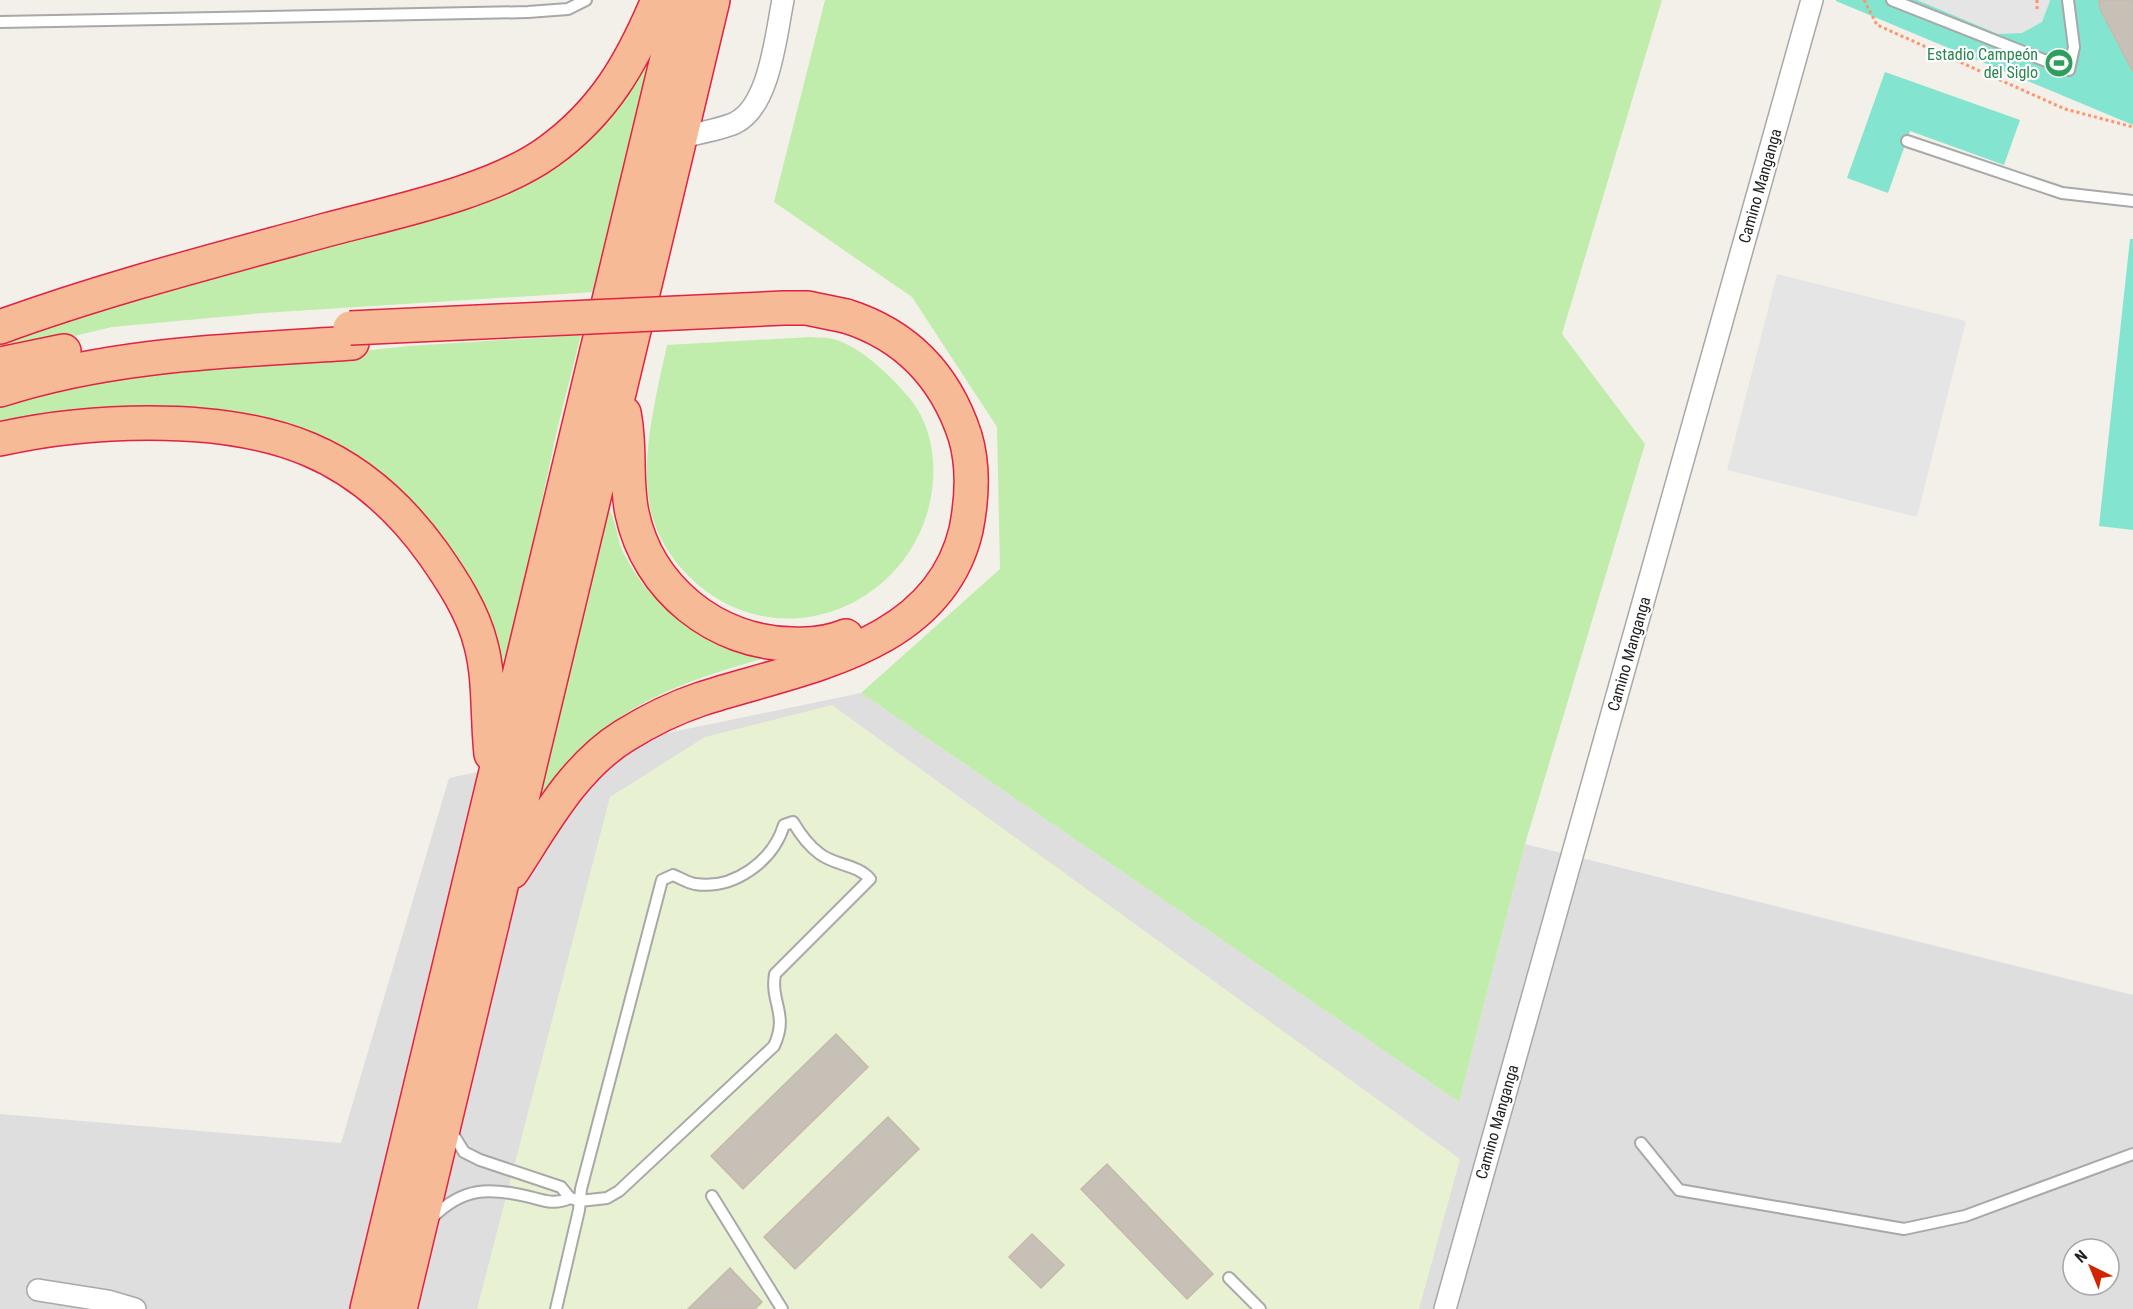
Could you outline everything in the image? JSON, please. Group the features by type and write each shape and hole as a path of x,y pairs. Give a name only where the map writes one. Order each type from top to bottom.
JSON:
{"highway":[{"path":"0,327 68,303 383,215 481,186 511,174 547,153 603,102 623,75 658,0"},
{"path":"367,1309 681,0"},
{"path":"400,1309 714,0"},
{"path":"0,364 70,350 146,340 782,324 816,327 874,325 922,360 942,386 958,416 968,445 972,476 969,514 962,544 947,574 930,599 902,624 872,642 838,658 684,706 622,737 577,776 498,893"},
{"path":"620,392 627,428 628,484 632,514 640,540 654,568 670,590 690,610 712,624 744,637 777,644 812,645 842,638 875,624 911,598 939,563 955,522 958,477 942,424 919,387 905,370 842,325"},
{"path":"0,390 99,364 162,355 351,336"},
{"path":"0,439 78,426 118,423 204,424 239,429 284,440 321,454 356,474 388,499 417,531 467,608 481,645 494,777"}],"street":[{"path":"681,137 736,123 751,107 767,80 783,0"},
{"name":"Camino Manganga","path":"1445,1309 1812,0"},
{"path":"519,676 550,683"},
{"path":"38,1290 108,1301 135,1309"}],"lane":[{"path":"0,22 528,12 568,9 586,0"},
{"path":"1892,0 2069,69 2074,47 2068,0"},
{"path":"1907,141 2062,193 2133,201"},
{"path":"419,1230 446,1204 472,1191 508,1192 557,1204 575,1200 607,1198 619,1191 774,1046 781,1030 780,1014 773,986 775,974 870,879 862,870 821,855 802,837 793,822 784,825 780,838 761,862 730,883 694,884 674,875 662,880 575,1200 556,1309"},
{"path":"446,1121 464,1152 480,1160 561,1187 575,1200"},
{"path":"1641,1143 1679,1190 1904,1229 1965,1216 2133,1154"},
{"path":"712,1196 782,1309"},
{"path":"1230,1278 1260,1309"}],"path":[{"path":"1864,0 1877,25 2065,109 2133,127"},
{"path":"2037,0 2037,10"}],"shaded area":[{"path":"1917,0 2050,1 2042,22 2022,33 1998,34"},
{"path":"1777,274 1966,321 1917,517 1727,470"},
{"path":"861,693 1459,1102 1525,844 2133,995 2133,1309 0,1309 0,1114 341,1143 449,778"}],"green space":[{"path":"825,0 1662,0 1562,334 1645,444 1525,844 1459,1102 861,693 1000,569 997,427 912,297 774,202"},
{"name":"Estadio Campeón del Siglo","path":"2133,0 2133,125 1836,1"},
{"path":"666,28 594,292 263,313 112,327 0,354 0,335 522,173"},
{"path":"1885,72 2020,120 2004,165 1910,131 1888,193 1847,178"},
{"path":"2130,239 2133,239 2133,530 2099,526"},
{"path":"581,335 558,426 496,712 437,545 283,430 0,430 0,407 104,378 409,346"},
{"path":"811,337 833,339 855,349 886,373 911,400 930,438 933,481 924,523 905,558 878,586 845,606 809,617 770,617 732,606 696,583 679,566 665,546 651,514 649,502 647,464 651,423 667,345"},
{"path":"607,506 613,517 624,554 651,594 684,622 703,633 768,657 700,678 635,707 589,742 545,799 539,793"},
{"path":"832,705 1460,1159 1419,1309 477,1309 610,797 705,737"}],"building":[{"path":"2099,0 2133,0 2133,72 2100,9"},
{"path":"836,1034 868,1067 743,1189 711,1156"},
{"path":"888,1117 919,1149 795,1269 764,1237"},
{"path":"1107,1164 1213,1274 1187,1299 1081,1189"},
{"path":"1032,1234 1064,1265 1041,1288 1009,1257"},
{"path":"730,1268 762,1302 755,1309 688,1309"}],"place":[{"name":"Estadio Campeón del Siglo","path":"2059,63"}]}
